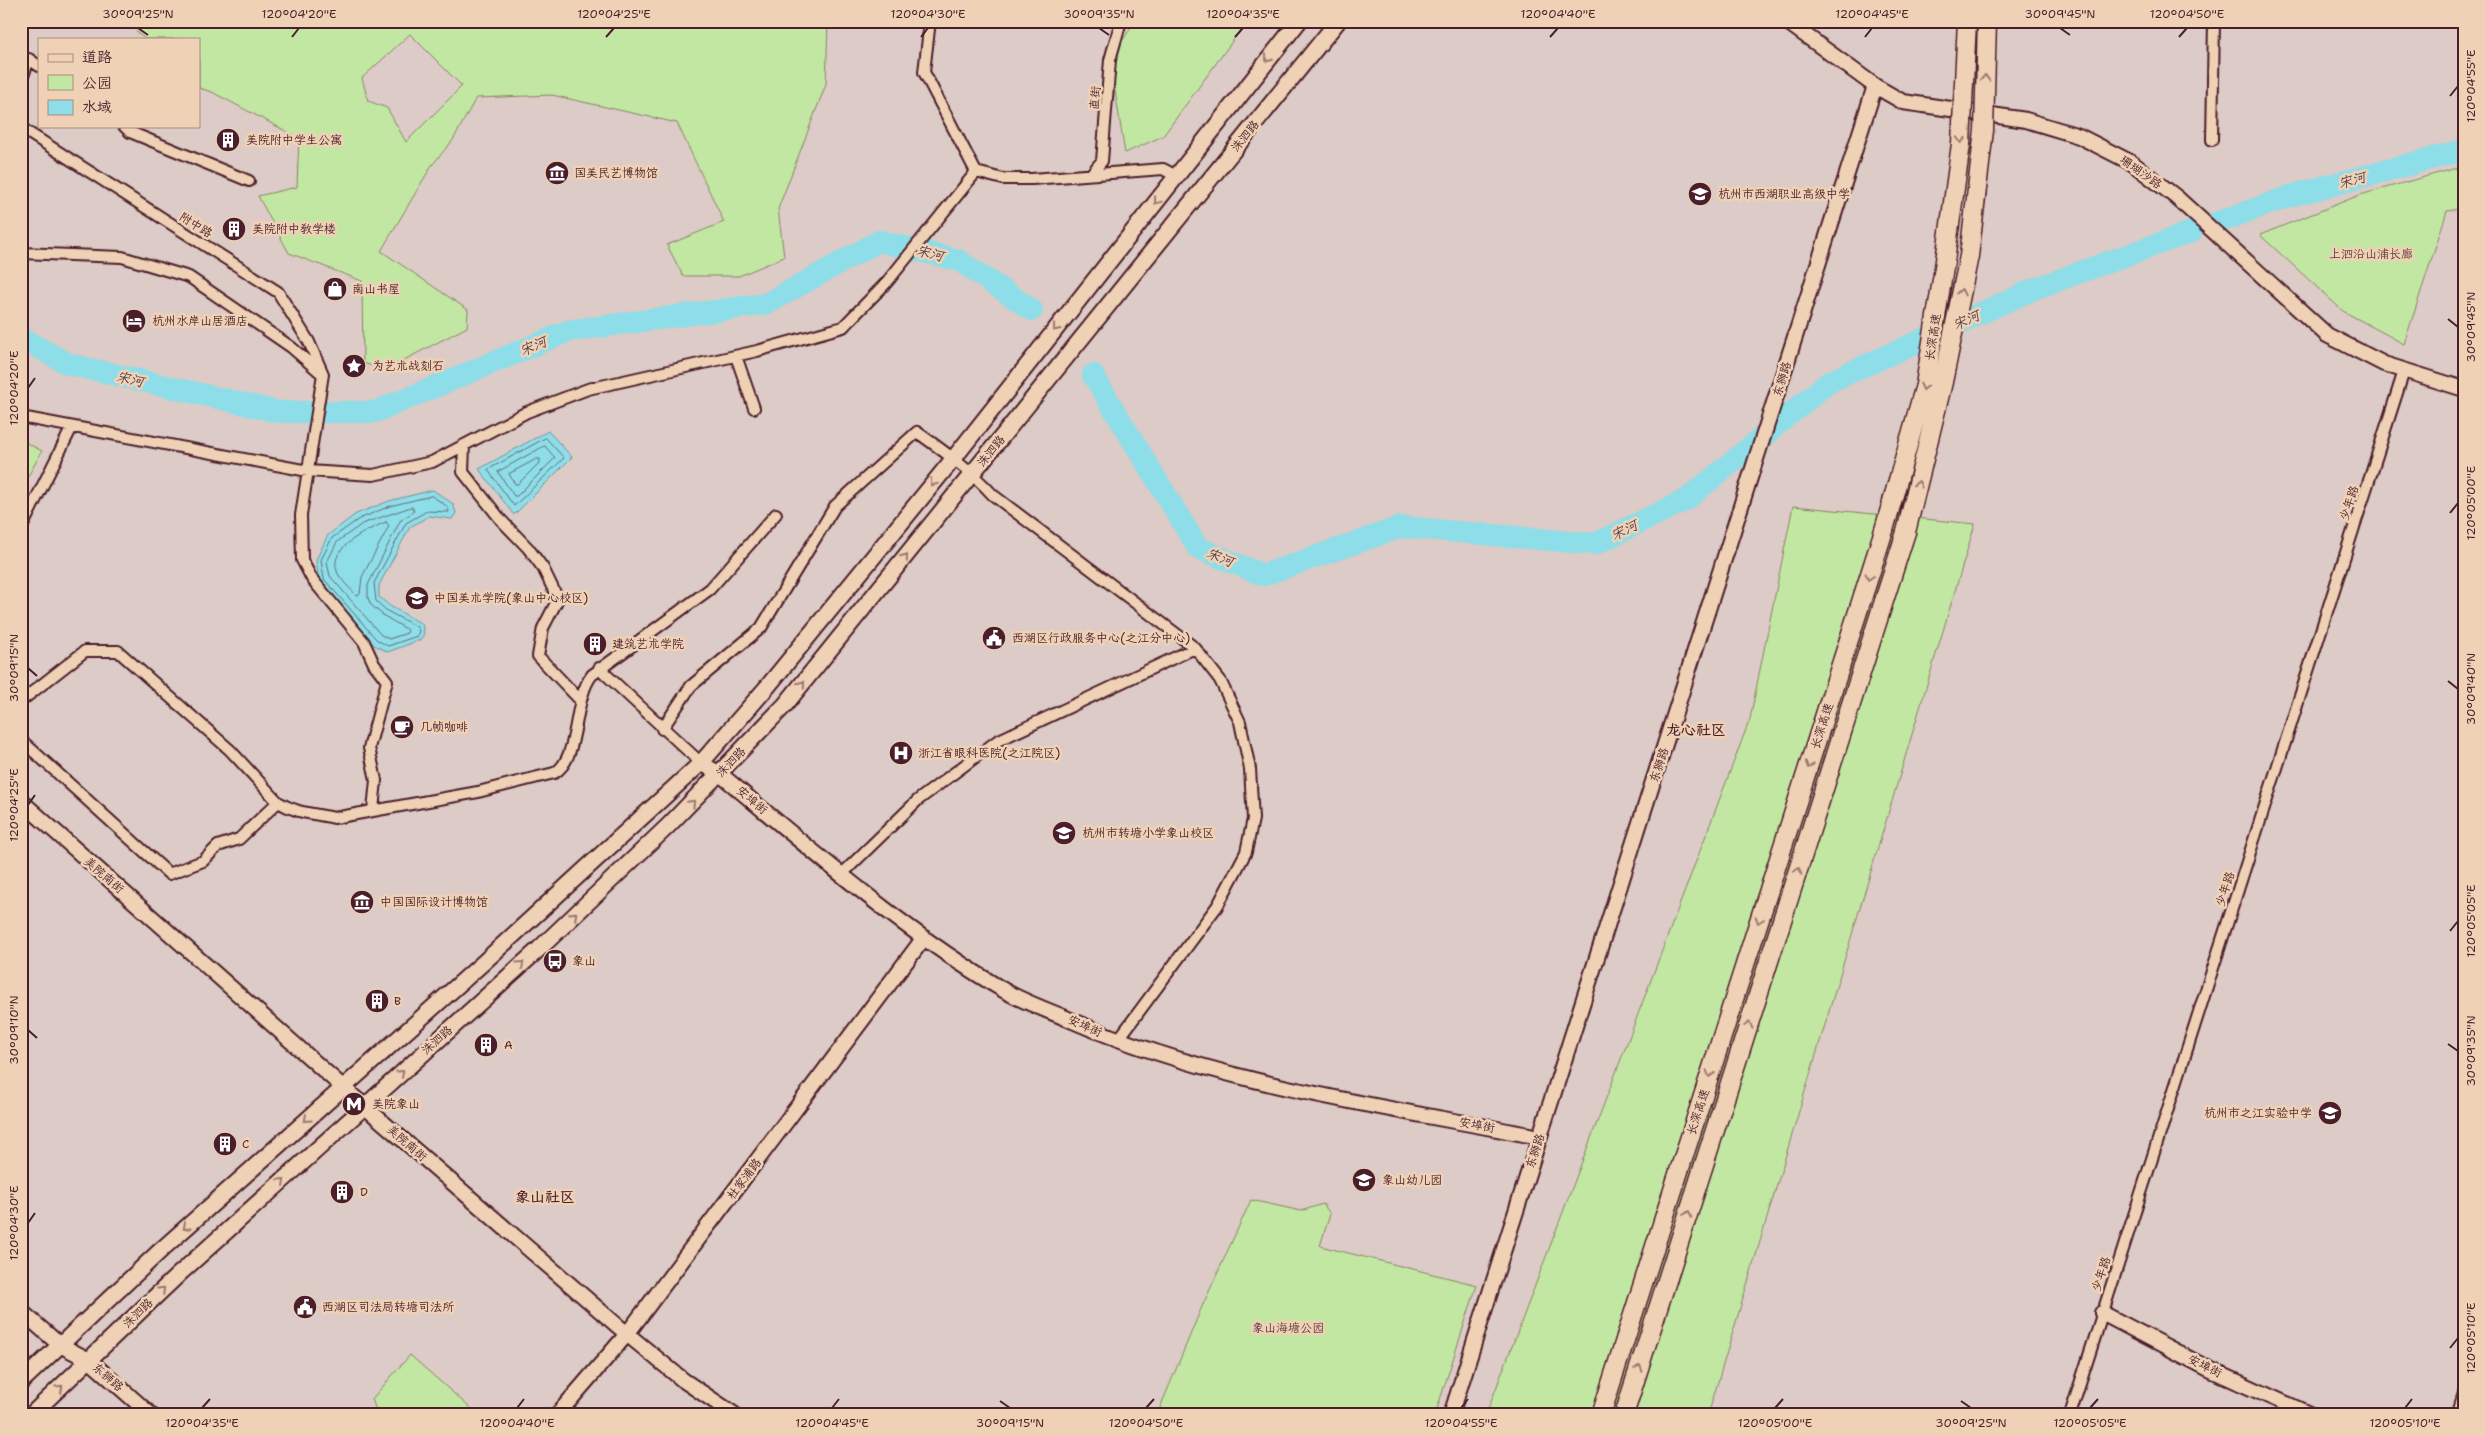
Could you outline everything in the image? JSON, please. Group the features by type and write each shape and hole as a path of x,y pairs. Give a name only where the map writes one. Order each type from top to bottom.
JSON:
{"highway":[{"name":"长深高速","path":"1601,1415 1884,530 1925,385 1945,262 1961,144 1967,21"},
{"name":"长深高速","path":"1624,1415 1906,532 1943,382 1969,256 1984,130 1987,21"}],"main road":[{"name":"洙泗路","path":"21,1382 161,1250 484,962 701,763 768,686 954,458 1299,21"},
{"name":"洙泗路","path":"31,1415 178,1275 539,949 669,825 785,705 1338,21"}],"street":[{"path":"930,21 924,72 976,172 1003,179 1032,179 1163,169 1176,176"},
{"name":"直街","path":"1091,174 1102,161 1110,60 1121,21"},
{"name":"珊瑚沙路","path":"1786,21 1875,86 1904,102 2026,120 2079,136 2132,163 2176,197 2327,334 2384,364 2464,389"},
{"path":"2212,140 2214,21"},
{"path":"21,82 29,59 38,65"},
{"name":"东狮路","path":"1451,1415 1875,86"},
{"name":"附中路","path":"21,128 278,292 309,342 323,374"},
{"path":"126,128 130,132 249,181"},
{"path":"21,417 308,471 373,475 432,462 527,412 588,389 736,356 843,327 887,282 976,172"},
{"path":"21,253 122,257 189,277 291,347 323,374 301,515 302,560 312,579 364,642 374,664 387,681 369,748 376,780 373,810"},
{"path":"736,356 754,408"},
{"name":"少年路","path":"2070,1415 2404,371"},
{"path":"21,529 72,427"},
{"path":"662,729 691,686 761,628 835,506 917,432 973,473 994,495 1194,648 1220,680 1240,722 1250,770 1254,820 1246,852 1218,905 1118,1040"},
{"path":"464,445 463,472 501,520 528,548 543,568 558,599 542,628 538,656 579,699"},
{"path":"21,701 85,652 118,651 230,750 278,802 291,810 314,816 334,818 478,792 560,770 571,745 579,699 585,683 599,668 710,589 776,514"},
{"path":"841,875 918,800 998,741 1194,648"},
{"path":"599,668 662,729 701,763"},
{"path":"21,740 169,874 203,861 218,846 238,838 278,802"},
{"name":"安埠街","path":"701,763 720,774 841,875 923,939 1007,992 1118,1040 1270,1085 1539,1137"},
{"name":"美院南街","path":"21,801 364,1106 627,1334 683,1380 734,1415"},
{"name":"杜家浦路","path":"557,1415 627,1334 923,939"},
{"name":"东狮路","path":"21,1311 60,1345 88,1360 151,1415"},
{"name":"安埠街","path":"2102,1313 2207,1368 2311,1415"},
{"path":"2457,1415 2464,1393"}],"green space":[{"path":"126,21 828,21 826,84 778,209 784,257 739,276 683,276 667,245 724,222 677,123 552,95 476,98 453,140 432,165 381,251 468,310 467,327 385,370 363,363 362,281 289,253 258,196 297,187 299,138 212,92 200,88 200,38 144,38","holes":["410,34 462,86 406,142 387,108 368,101 362,78"]},
{"path":"1135,21 1247,21 1163,136 1125,153 1110,60"},
{"name":"上泗沿山浦长廊","path":"2464,166 2464,208 2447,211 2404,344 2343,311 2260,235 2360,195"},
{"path":"21,440 42,451 21,489"},
{"path":"1793,506 1975,524 1708,1415 1486,1415 1750,719"},
{"name":"象山海塘公园","path":"1251,1200 1301,1211 1323,1204 1330,1214 1320,1246 1477,1285 1435,1415 1157,1415 1201,1309"},
{"path":"410,1355 478,1415 381,1415 376,1410 372,1399"}],"water":[{"path":"548,431 572,457 514,515 479,469"},
{"path":"433,490 453,504 456,513 452,519 429,516 410,527 379,585 379,597 390,606 422,624 424,632 422,639 388,652 374,645 319,581 316,560 328,535 356,514 389,501"}],"waterway":[{"name":"宋河","path":"2213,224 2290,196 2464,150"},
{"name":"宋河","path":"1093,375 1198,548 1263,575 1401,527 1595,544 1686,500 1829,382 2034,289 2191,232"},
{"name":"宋河","path":"21,338 68,364 279,412 375,412 568,331 766,304 879,241 958,260 1032,310"}],"place":[{"name":"美院附中学生公寓","path":"228,140"},
{"name":"国美民艺博物馆","path":"557,173"},
{"name":"杭州市西湖职业高级中学","path":"1700,194"},
{"name":"美院附中教学楼","path":"234,229"},
{"name":"南山书屋","path":"335,289"},
{"name":"杭州水岸山居酒店","path":"134,321"},
{"name":"为艺术战刻石","path":"354,366"},
{"name":"中国美术学院(象山中心校区)","path":"417,598"},
{"name":"西湖区行政服务中心(之江分中心)","path":"994,638"},
{"name":"建筑艺术学院","path":"595,644"},
{"name":"几帧咖啡","path":"402,727"},
{"name":"浙江省眼科医院(之江院区)","path":"901,753"},
{"name":"杭州市转塘小学象山校区","path":"1064,833"},
{"name":"中国国际设计博物馆","path":"362,902"},
{"name":"象山","path":"555,961"},
{"name":"B","path":"377,1001"},
{"name":"A","path":"486,1045"},
{"name":"美院象山","path":"354,1104"},
{"name":"杭州市之江实验中学","path":"2330,1113"},
{"name":"C","path":"225,1144"},
{"name":"象山幼儿园","path":"1364,1180"},
{"name":"D","path":"342,1192"},
{"name":"西湖区司法局转塘司法所","path":"305,1307"}],"district":[{"name":"龙心社区","path":"1696,730"},
{"name":"象山社区","path":"545,1197"}]}
